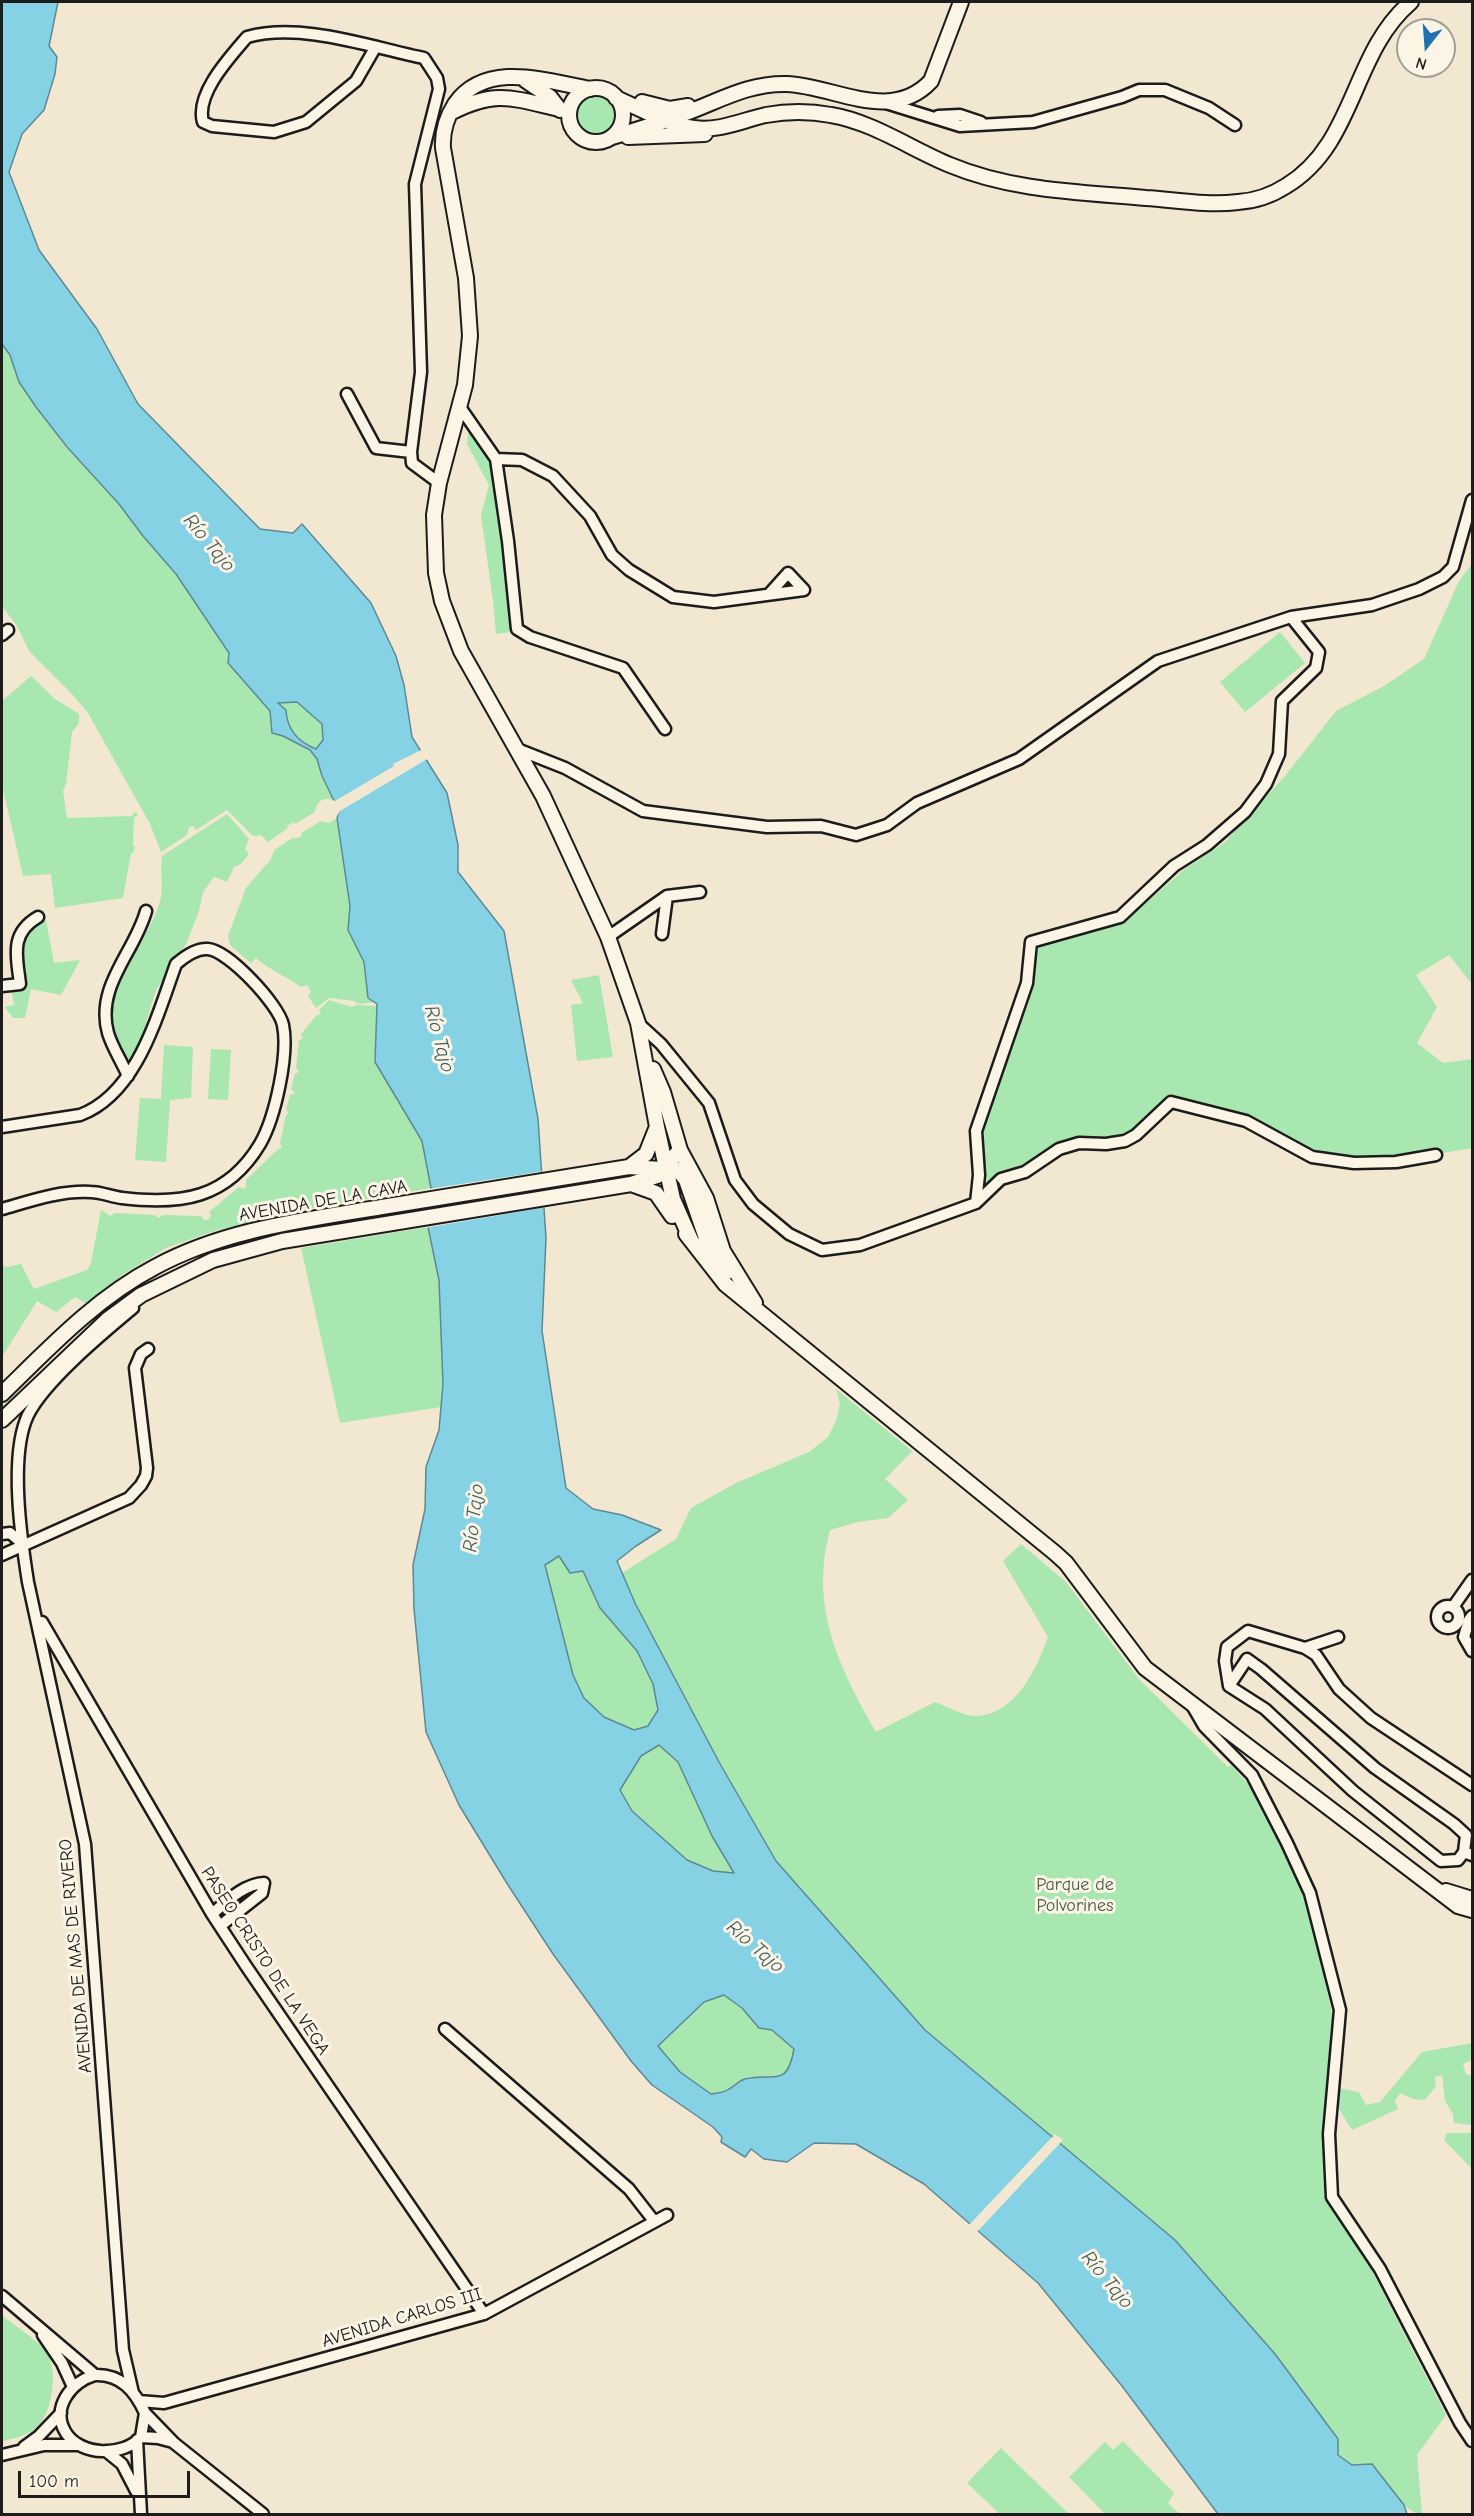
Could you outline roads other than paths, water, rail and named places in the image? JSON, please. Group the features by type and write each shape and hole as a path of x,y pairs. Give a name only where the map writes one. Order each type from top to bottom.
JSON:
{"main road":[{"path":"590,89 576,97 571,104 569,120 571,128 582,139 597,143 751,87 776,84 805,86 885,102 910,98 931,81 961,2"},
{"path":"691,1240 673,1199 638,1023 608,937 543,796 461,651 442,601 436,573 433,532 439,483 460,407 469,357 469,308 444,156 443,134 450,113 462,96 481,83 502,77 521,77 604,90 616,98 665,120 694,128 720,127 784,113 832,115 861,124 951,166 1037,189 1202,202 1251,201 1285,187 1301,176 1324,152 1341,126 1380,37 1406,6 1424,2"},
{"path":"521,77 550,97 569,120"},
{"path":"616,98 625,96 670,108 708,103"},
{"path":"450,113 474,101 488,98 507,98 558,109"},
{"path":"612,137 622,123 623,114 616,98"},
{"path":"612,137 689,136 705,134 720,127"},
{"path":"644,1048 663,1092 680,1150 706,1198 723,1251 763,1315"},
{"path":"629,1167 646,1154 657,1127"},
{"path":"666,1168 680,1150"},
{"name":"AVENIDA DE LA CAVA","path":"2,1394 55,1342 104,1299 154,1267 190,1250 233,1235 288,1222 629,1167 666,1168"},
{"path":"666,1168 678,1170 686,1180 706,1238 718,1260 731,1280 763,1315"},
{"name":"AVENIDA DE LA CAVA","path":"2,1420 107,1320 141,1295 213,1260 237,1252 338,1232 632,1184 657,1176 666,1168"},
{"path":"632,1184 656,1193 725,1284 1055,1552 1066,1563 1145,1668 1458,1906 1473,1910"},
{"path":"1438,1889 1473,1899"}],"street":[{"path":"375,48 357,81 306,122 274,132 212,126 203,122 201,116 209,88 222,67 247,37 292,34 346,38 375,48 424,58 437,78 439,89 415,184 422,372 411,452 412,463 439,483"},
{"path":"885,102 928,117 960,115 987,124 1033,122 1139,90 1165,90 1209,108 1235,125"},
{"path":"423,155 444,156"},
{"path":"347,394 376,448 411,452"},
{"path":"460,407 496,459 508,541 517,629 530,637 623,668 665,729"},
{"path":"496,459 522,460 553,476 590,516 612,555 629,570 673,597 714,602 770,593"},
{"path":"517,749 565,768 643,811 767,827 821,826 856,835 887,825 917,803 1019,759 1158,661 1291,617 1372,605 1419,589 1443,577 1453,567 1473,500"},
{"path":"976,1203 979,1175 976,1131 1027,983 1031,942 1120,917 1174,866 1207,845 1245,812 1266,784 1279,754 1282,701 1316,668 1318,652 1291,617"},
{"path":"608,937 667,896 700,892"},
{"path":"662,934 667,896"},
{"path":"128,1076 108,1033 106,1006 112,978 141,930 146,911"},
{"path":"2,986 20,984 16,941 21,932 38,917"},
{"path":"2,1127 80,1115 89,1112 114,1093 136,1065 176,964 184,956 208,949 220,954 267,997 283,1022 285,1040 274,1112 268,1130 241,1170 225,1182 203,1194 185,1200 144,1200 92,1191 63,1194 2,1209"},
{"path":"638,1023 661,1044 709,1103 735,1180 753,1204 789,1234 822,1250 860,1245 976,1203 1001,1179 1025,1172 1059,1149 1079,1143 1125,1142 1136,1135 1171,1102 1246,1121 1312,1157 1354,1163 1396,1162 1436,1155"},
{"name":"AVENIDA DE LA CAVA","path":"17,1458 27,1417 39,1397 99,1338 167,1281"},
{"path":"2,1555 129,1498 141,1485 147,1468 135,1368 141,1354 148,1349"},
{"name":"AVENIDA DE MAS DE RIVERO","path":"17,1458 28,1582 37,1614 85,1844 123,2350 136,2397"},
{"path":"2,1534 10,1533 23,1545"},
{"path":"1453,1607 1473,1580"},
{"name":"PASEO CRISTO DE LA VEGA","path":"37,1614 212,1914 484,2314"},
{"path":"1473,1616 1469,1620 1464,1637 1473,1651"},
{"path":"1229,1686 1247,1659 1262,1669 1375,1768 1454,1824 1466,1835 1468,1854 1458,1860 1441,1861 1353,1791 1265,1709 1229,1686 1225,1661 1227,1647 1248,1631 1305,1648 1316,1655 1339,1689 1371,1718 1473,1785"},
{"path":"1305,1648 1338,1637"},
{"path":"1193,1705 1204,1726 1252,1775 1310,1893 1340,2010 1329,2134 1332,2197 1380,2269 1460,2423 1473,2441"},
{"path":"1252,1775 1265,1759"},
{"path":"212,1914 236,1894 254,1884 264,1883 262,1893 220,1926"},
{"path":"446,2029 629,2189 654,2221"},
{"name":"AVENIDA CARLOS III","path":"136,2397 164,2403 484,2314 667,2215"},
{"path":"2,2296 95,2375"},
{"path":"37,2325 62,2363 73,2387"},
{"path":"108,2375 118,2369 123,2350"},
{"path":"77,2445 66,2434 61,2413 64,2399 83,2379 95,2375 108,2375 123,2382 136,2397 146,2419 263,2514"},
{"path":"141,2514 139,2438 146,2419 164,2403"},
{"path":"20,2450 39,2436 61,2413"},
{"path":"2,2455 44,2445 77,2445 106,2451 125,2448 139,2438 158,2438 174,2443"},
{"path":"106,2451 122,2463 140,2498"}],"water":[{"name":"Río Tajo","path":"2,2 58,2 49,46 57,57 55,74 44,110 22,134 9,172 39,250 97,329 138,404 260,529 293,533 302,524 371,603 396,656 404,685 412,737 447,793 458,845 458,872 504,931 538,1119 546,1238 542,1331 566,1488 593,1509 622,1515 661,1530 617,1561 635,1603 719,1762 776,1861 925,2030 1175,2240 1275,2354 1338,2439 1338,2455 1352,2465 1372,2464 1404,2505 1407,2514 1218,2514 1122,2386 1038,2283 924,2184 856,2144 814,2143 787,2162 764,2159 751,2149 745,2157 721,2142 722,2137 713,2127 652,2085 631,2061 553,1954 508,1885 459,1805 426,1732 414,1609 413,1565 425,1509 426,1467 439,1430 443,1384 439,1280 428,1227 431,1188 422,1141 375,1062 377,1004 368,998 364,962 348,930 350,906 337,818 339,811 322,776 317,759 310,750 272,733 270,711 228,663 229,653 176,574 119,504 67,447 36,407 19,382 10,355 2,344","holes":["297,702 322,724 323,740 316,749 299,739 291,729 286,710 278,703","559,1556 570,1573 583,1571 600,1608 637,1651 653,1684 658,1710 648,1726 634,1730 604,1717 584,1698 573,1675 545,1565","659,1745 678,1762 712,1836 734,1873 713,1871 687,1860 632,1811 620,1790 641,1756","724,1995 742,2008 759,2028 772,2030 794,2049 787,2070 778,2076 745,2079 725,2091 711,2094 680,2072 658,2046 704,2002"]}],"park label":[{"name":"Parque de Polvorines","path":"1075,1895"}]}
